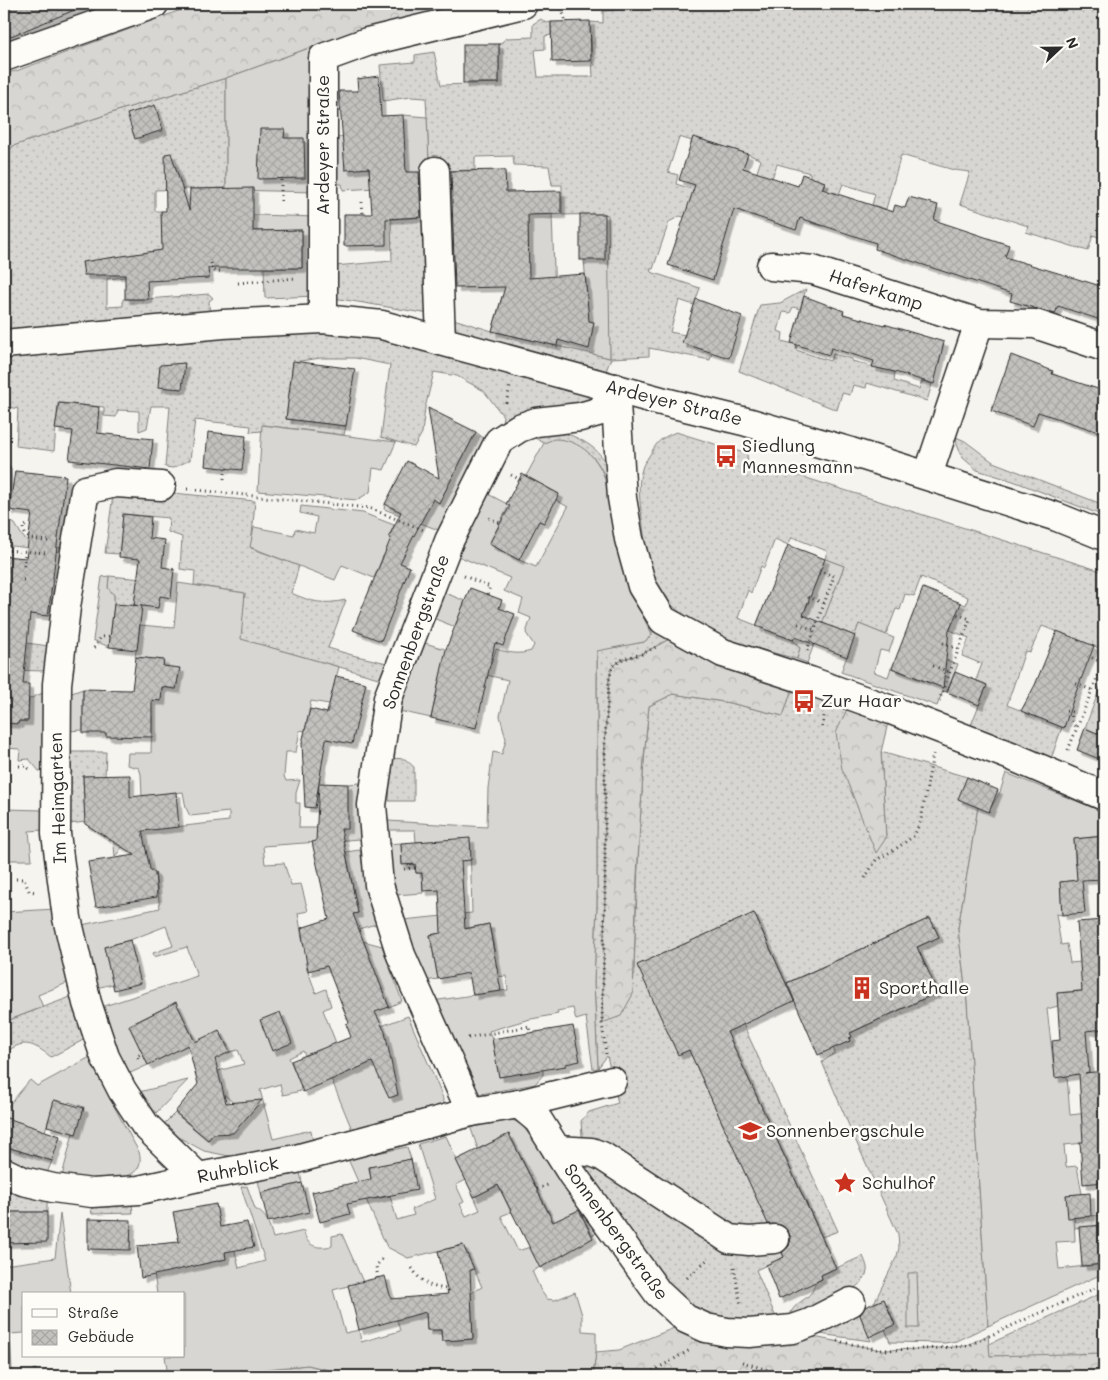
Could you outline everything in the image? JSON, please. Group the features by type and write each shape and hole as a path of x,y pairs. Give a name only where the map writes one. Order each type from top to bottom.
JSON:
{"street":[{"path":"4,58 154,4"},
{"name":"Ardeyer Straße","path":"323,319 323,58 367,42 523,4"},
{"path":"435,171 441,340"},
{"name":"Haferkamp","path":"771,266 813,270 979,323 1035,324 1104,347"},
{"name":"Ardeyer Straße","path":"4,344 223,324 323,319 382,325 747,422 928,475 1057,517 1104,536"},
{"path":"928,475 979,323"},
{"path":"615,388 622,498 629,540 642,586 663,620 723,653 935,727 1011,756 1104,796"},
{"name":"Sonnenbergstraße","path":"470,1112 401,955 379,885 372,805 388,698 449,541 498,442 519,428 536,422 580,417 600,411 615,388"},
{"name":"Im Heimgarten","path":"161,486 116,483 85,490 66,607 57,684 56,834 67,918 87,1003 106,1058 122,1090 145,1125 198,1177"},
{"path":"470,1112 518,1104 612,1082"},
{"name":"Sonnenbergstraße","path":"518,1104 538,1120 572,1174 658,1293 683,1317 706,1328 727,1332 746,1333 792,1329"},
{"name":"Ruhrblick","path":"4,1172 23,1181 53,1188 92,1193 139,1190 296,1159 470,1112"},
{"name":"Sonnenbergstraße","path":"557,1150 591,1152 602,1156 729,1239 749,1241 775,1239"},
{"path":"792,1329 810,1323 851,1302"}],"path":[{"path":"560,4 566,22"},
{"path":"281,201 282,178"},
{"path":"362,202 363,214"},
{"path":"211,262 212,272 220,271"},
{"path":"238,283 296,279 296,273"},
{"path":"224,478 226,468"},
{"path":"161,486 369,508 449,541"},
{"path":"31,525 23,526 25,535 30,539 76,549"},
{"path":"4,550 25,552 76,549"},
{"path":"24,580 22,580 25,552"},
{"path":"439,566 490,587 487,595"},
{"path":"796,677 834,576 819,571"},
{"path":"808,597 824,603"},
{"path":"866,878 876,860 914,836 921,820 935,727 950,672 970,619 954,613"},
{"path":"798,624 815,630"},
{"path":"612,1082 602,1024 605,900 605,739 609,681 612,667 623,659 642,654 682,632"},
{"path":"94,648 101,638 111,636"},
{"path":"943,643 958,649"},
{"path":"1057,776 1104,663 1088,656"},
{"path":"933,666 950,672"},
{"path":"1076,684 1092,690"},
{"path":"1066,711 1072,712 1071,720 1077,728"},
{"path":"440,1043 529,1026 530,1033"},
{"path":"852,1134 865,1128"},
{"path":"729,1239 746,1333"},
{"path":"378,1278 376,1266 383,1258"},
{"path":"412,1268 420,1279 434,1287 448,1289 449,1293"},
{"path":"792,1329 802,1334 882,1350 966,1346 1104,1284"},
{"path":"644,1376 697,1346"},
{"path":"34,1369 35,1376"}],"green space":[{"path":"197,4 476,4 415,18 312,47 226,78 120,110 13,146 4,158 4,74"},
{"path":"602,4 668,4 603,11"},
{"path":"668,4 1104,4 1104,239 1093,235 1088,251 1026,232 1028,226 960,204 970,172 954,170 901,155 886,209 872,205 875,194 843,184 839,194 834,192 823,226 811,223 825,182 810,177 810,173 777,164 758,217 743,213 761,160 694,137 692,141 679,137 668,172 678,175 676,184 710,195 702,222 680,216 669,222 653,269 650,269 651,272 700,288 694,305 679,300 670,332 685,335 712,352 710,360 649,348 649,356 611,358 601,384 601,411 499,441 503,416 484,391 457,376 434,372 425,408 422,433 414,447 381,437 390,365 355,358 321,358 293,362 286,419 346,426 344,435 263,425 262,431 250,432 251,426 195,420 190,460 173,468 165,467 170,406 151,406 147,428 139,431 139,411 118,410 116,417 104,416 104,407 58,403 54,451 16,446 18,409 4,406 4,158 13,146 120,110 226,78 226,188 155,190 155,211 161,211 163,250 124,256 125,277 107,279 107,307 123,306 123,299 209,294 213,298 209,301 210,325 419,333 447,317 492,331 610,358 605,214 562,215 562,185 552,185 549,166 514,165 513,156 475,157 475,170 435,171 429,162 426,98 411,97 383,101 380,65 415,62 415,55 434,52 441,85 499,83 499,44 507,38 533,37 533,24 541,19 546,23 551,22 551,35 545,36 545,49 535,50 538,77 593,77 590,22 603,23 603,11"},
{"path":"312,47 315,192 229,190 226,188 226,78"},
{"path":"403,115 427,117 429,162 425,185 343,190 342,184 333,184 333,139 343,136 345,169 369,168 370,177"},
{"path":"229,214 316,217 317,296 265,298 264,268 302,268 302,230 229,231"},
{"path":"552,214 555,297 587,295 584,260 605,214 608,215 610,358 492,331 502,296 509,297 528,230 444,231 443,217"},
{"path":"426,217 429,314 334,298 334,266 392,261 391,219"},
{"path":"806,289 800,309 793,307 790,313 783,312 778,331 783,333 782,341 797,345 796,350 830,361 833,354 895,372 894,381 919,389 922,381 932,384 927,401 867,383 866,388 853,385 850,395 842,393 837,410 739,371 760,305 780,303"},
{"path":"262,425 396,442 384,470 373,468 370,492 357,500 258,491"},
{"path":"558,431 587,443 604,459 610,478 614,513 609,505 607,487 600,466 585,450 578,446 558,441 544,443 533,437"},
{"path":"476,432 487,441 441,531 384,509 385,504 429,497 439,502"},
{"path":"676,432 747,454 748,466 754,468 765,465 1104,572 1104,650 1042,626 1030,652 1025,651 1007,705 1062,727 1051,759 971,725 987,685 976,680 982,664 962,656 969,638 950,630 960,603 966,605 968,597 921,577 914,596 905,594 900,610 896,609 886,635 859,624 855,636 822,623 844,566 825,559 827,551 792,537 788,545 775,539 764,568 761,566 751,593 748,590 738,618 793,640 800,648 797,659 747,646 715,634 700,627 673,606 659,587 650,565 643,530 639,487 642,467 655,447 662,439"},
{"path":"956,437 965,441 993,462 1104,505 1104,516 1013,481 977,470 963,458 957,445"},
{"path":"554,439 563,440 581,447 588,452 599,466 606,484 609,503 614,513 620,560 652,635 644,642 597,651 597,903 594,983 598,1068 593,1069 586,1017 576,1020 573,1008 557,1011 558,1014 526,1020 489,1031 499,1077 543,1069 543,1075 535,1084 481,1094 477,1093 432,1001 508,990 506,976 487,978 495,954 489,924 430,935 438,979 425,981 403,920 472,913 470,841 416,842 415,830 387,830 388,821 487,827 488,788 493,752 502,754 506,739 500,716 508,680 469,671 440,677 431,718 399,711 425,643 491,663 496,649 514,653 531,651 534,645 526,633 531,618 519,613 523,599 504,591 510,578 458,556 488,494 509,505 489,544 536,567 568,507 556,500 559,494 526,476 544,443"},
{"path":"4,468 11,468 12,490 10,506 4,506"},
{"path":"132,489 255,501 251,548 299,566 291,593 317,602 346,600 328,648 387,663 382,679 240,639 245,593 194,585 195,571 180,569 182,537 168,532 169,518 124,514 119,554 105,553 113,495"},
{"path":"301,506 363,513 394,525 389,536 393,539 388,558 383,556 374,578 342,565 335,580 250,547 254,527 294,535 295,529 314,533 317,517 300,513"},
{"path":"4,518 15,524 23,537 30,543 62,548 62,552 4,545"},
{"path":"825,559 844,566 807,663 797,659 800,648 793,640 802,613 809,602 808,597"},
{"path":"109,576 143,579 144,590 136,589 134,606 114,604 114,595 108,588"},
{"path":"109,576 108,588 114,595 114,604 109,647 93,640 102,577"},
{"path":"178,583 245,593 241,639 339,667 329,704 311,701 305,731 300,730 296,752 286,752 284,776 286,781 300,780 296,793 296,803 300,803 299,828 317,828 348,784 360,783 360,839 263,846 265,864 284,863 291,885 301,884 308,911 298,913 303,944 322,955 305,963 316,993 326,989 331,1006 323,1010 336,1043 408,1016 442,1095 442,1104 438,1109 353,1132 321,1054 307,1059 303,1051 289,1058 300,1083 301,1091 283,1095 280,1084 260,1090 273,1139 311,1130 313,1142 234,1157 204,1151 180,1138 164,1124 175,1113 208,1140 236,1105 220,1091 218,1071 244,1064 238,1050 230,1052 220,1032 195,1042 176,1003 129,1025 148,1065 126,1075 101,1007 197,976 187,947 154,957 153,953 173,946 166,926 130,940 104,947 113,984 96,988 82,925 160,908 155,873 149,870 144,844 122,847 115,857 113,834 229,821 229,812 190,816 186,808 183,792 142,796 139,768 127,765 128,753 151,753 152,717 146,699 161,701 162,687 176,689 179,669 163,666 163,660 135,657 140,625 174,628"},
{"path":"443,592 465,601 455,627 433,618"},
{"path":"638,606 682,632 642,654 623,659 612,667 609,681 605,739 605,901 602,1023 633,994 641,814 649,706 673,694 730,703 783,716 796,677 853,696 886,838 881,752 982,783 958,929 967,1001 988,1326 956,1341 945,1343 890,1342 885,1329 895,1324 884,1299 874,1303 897,1256 899,1248 898,1234 822,1062 835,1053 833,1048 850,1041 849,1038 852,1037 850,1033 937,993 917,947 939,937 930,918 786,983 754,913 638,965 689,1050 784,1257 756,1270 777,1320 706,1328 572,1174 591,1151 582,1136 581,1121 589,1112 618,1103 607,1056 598,1068 594,983 597,903 597,650 644,642 652,635"},
{"path":"859,624 894,638 889,652 880,650 874,672 888,677 891,668 929,683 937,657 958,664 947,692 943,691 937,706 841,672"},
{"path":"682,632 796,677 783,716 730,703 673,694 649,706 637,875 633,994 621,1016 602,1023 605,901 605,739 609,681 612,667 623,659 642,654"},
{"path":"4,640 49,646 46,671 4,670"},
{"path":"1104,677 1104,736 1085,728"},
{"path":"83,689 83,730 67,731 69,694"},
{"path":"45,692 43,772 39,771 29,759 19,760 20,749 4,748 4,721 28,721 29,699"},
{"path":"853,696 891,710 881,752 886,838 876,853 842,769 836,733"},
{"path":"69,752 106,752 105,776 83,776 85,822 70,824"},
{"path":"391,758 405,759 414,767 414,801 389,801"},
{"path":"1006,773 1104,812 1104,836 1074,839 1075,863 1078,863 1079,880 1060,882 1062,915 1056,914 1061,945 1067,944 1070,963 1104,960 1104,974 1087,976 1089,990 1057,993 1058,1006 1047,1009 1055,1077 1067,1076 1070,1115 1087,1113 1089,1128 1104,1127 1104,1141 1064,1145 1066,1167 1077,1166 1082,1194 1066,1195 1074,1217 1075,1241 1056,1242 1059,1269 1104,1264 1104,1273 988,1326 967,1001 958,929 978,807 989,811 1000,792"},
{"path":"4,809 43,810 43,830 29,831 32,860 4,860"},
{"path":"401,843 402,864 415,864 416,873 422,873 423,893 395,895 387,844"},
{"path":"360,850 366,886 376,924 327,938 329,919 358,913 346,852"},
{"path":"55,909 73,996 67,983 38,995 43,1007 4,1022 4,1004 7,1002 4,993 4,912"},
{"path":"363,941 382,946 402,1001 389,1007"},
{"path":"73,996 87,1038 51,1057 39,1048 28,1044 17,1046 4,1054 4,1022"},
{"path":"743,1024 838,1231 822,1237 727,1032"},
{"path":"92,1056 110,1099 139,1152 140,1164 134,1172 124,1177 112,1179 62,1176 73,1133 76,1134 84,1107 55,1100 45,1131 10,1148 52,1161 47,1173 4,1159 4,1111 30,1080 37,1086"},
{"path":"188,1080 156,1113 139,1092"},
{"path":"509,1118 522,1125 603,1231 592,1235 579,1210 554,1223 509,1134 478,1149 470,1126"},
{"path":"446,1136 466,1180 456,1185 464,1202 460,1204 466,1216 480,1210 474,1197 498,1185 511,1212 501,1216 518,1251 530,1247 540,1267 532,1271 541,1291 547,1299 555,1300 575,1292 582,1315 582,1331 596,1332 593,1376 371,1376 345,1374 308,1365 195,1376 168,1376 165,1358 185,1358 185,1292 157,1292 154,1273 226,1259 221,1228 229,1225 239,1268 265,1261 241,1187 247,1186 255,1209 265,1217 273,1238 304,1231 310,1244 322,1247 332,1246 332,1236 342,1234 363,1282 333,1290 345,1333 359,1330 361,1342 400,1331 393,1305 425,1296 427,1330 441,1330 442,1341 473,1339 471,1293 482,1287 463,1245 408,1258 387,1247 348,1159 407,1147 411,1159 369,1168 375,1199 390,1196 397,1220 414,1215 412,1209 435,1199 418,1144"},
{"path":"300,1172 302,1183 261,1193 258,1181"},
{"path":"4,1186 47,1201 47,1212 4,1212"},
{"path":"94,1204 132,1204 133,1213 92,1214 91,1209 94,1208"},
{"path":"60,1214 71,1292 22,1292 22,1333 10,1334 12,1370 4,1368 4,1265 55,1258"},
{"path":"1104,1215 1104,1225 1075,1228 1074,1217"},
{"path":"863,1256 867,1271 864,1279 857,1286 835,1299 790,1317 793,1309 810,1294 816,1282 822,1279 821,1275"},
{"path":"908,1273 917,1273 919,1328 908,1328"},
{"path":"1104,1292 1104,1356 989,1356 989,1344"},
{"path":"858,1310 871,1341 812,1333"},
{"path":"679,1326 803,1335 881,1350 966,1346 988,1335 990,1356 1104,1353 1104,1376 593,1376 596,1352 619,1350"},
{"path":"308,1365 345,1374 371,1376 196,1376"}],"building":[{"path":"4,4 89,4 4,39"},
{"path":"590,21 591,61 552,62 551,22"},
{"path":"463,44 499,44 499,83 463,83"},
{"path":"379,76 381,116 403,115 406,172 419,172 421,217 386,219 386,245 344,246 344,214 372,214 369,168 345,170 339,91 358,91 357,79"},
{"path":"155,105 163,130 135,139 127,114"},
{"path":"260,129 285,129 284,138 304,138 305,178 258,179"},
{"path":"693,137 748,154 743,168 798,186 802,174 825,182 822,189 893,212 895,205 905,208 909,197 938,205 934,220 1009,245 1005,257 1104,287 1104,321 1058,306 1055,314 1010,301 1012,294 875,249 876,243 800,218 796,230 734,209 713,280 668,265 695,185 679,180"},
{"path":"171,153 189,210 190,189 253,188 253,231 302,230 302,268 208,268 209,278 147,281 148,299 125,299 125,275 84,275 82,262 162,250 161,211 166,211 165,154"},
{"path":"505,170 506,192 561,191 561,214 528,215 529,278 585,274 589,321 594,322 589,349 558,340 557,346 492,331 505,287 455,288 451,171"},
{"path":"580,214 605,214 605,260 580,260"},
{"path":"804,296 844,311 843,314 944,342 934,384 872,367 874,361 831,348 829,355 791,343"},
{"path":"696,299 742,316 729,358 682,343"},
{"path":"1011,355 1053,371 1052,374 1104,391 1104,417 1099,432 1038,412 1033,426 991,411"},
{"path":"293,361 355,369 346,426 286,419"},
{"path":"185,363 182,389 158,387 160,365"},
{"path":"59,403 99,407 97,433 153,439 150,469 69,460 73,431 55,429"},
{"path":"428,408 476,432 439,503 433,499 400,563 410,567 381,641 353,630 391,538 389,537 401,512 385,504 407,461 439,478"},
{"path":"208,432 246,436 242,470 205,466"},
{"path":"15,471 66,476 48,616 30,614 23,684 29,684 28,721 19,721 18,724 4,723 4,556 26,558 32,513 9,510"},
{"path":"522,474 559,494 544,523 539,521 519,560 489,544 510,506 506,504"},
{"path":"123,514 151,517 149,538 165,540 162,567 174,569 171,598 160,596 158,608 134,605 140,559 119,557"},
{"path":"788,545 825,559 803,615 855,636 847,657 795,637 793,640 756,626"},
{"path":"470,588 502,600 499,608 515,614 503,646 495,643 476,728 431,718 446,649"},
{"path":"923,588 961,603 949,631 943,688 892,668"},
{"path":"114,604 142,606 137,650 109,647"},
{"path":"1057,631 1094,646 1064,728 1021,711 1035,685"},
{"path":"136,657 164,660 163,666 180,668 176,689 162,687 161,701 152,700 152,737 106,736 106,733 83,733 83,689 132,690"},
{"path":"955,672 987,685 979,705 947,692"},
{"path":"336,676 366,683 352,744 326,739 315,808 305,807 302,743 310,709 327,713"},
{"path":"1085,728 1104,736 1104,761 1077,750"},
{"path":"130,775 130,797 176,792 179,827 142,831 150,869 155,873 157,897 96,907 88,862 135,855 85,824 83,776"},
{"path":"967,777 998,790 989,812 958,799"},
{"path":"319,783 348,784 348,829 341,829 358,913 353,914 389,1007 375,1012 385,1032 398,1095 389,1098 372,1062 303,1092 291,1061 351,1037 346,1024 349,1023 327,966 308,971 301,928 329,919 312,842 316,841"},
{"path":"1104,836 1104,879 1082,880 1085,913 1062,915 1060,882 1077,880 1074,839"},
{"path":"470,838 471,860 461,861 465,929 489,924 501,991 473,995 469,973 438,979 430,935 441,933 439,890 423,891 422,873 416,873 415,864 402,865 401,843"},
{"name":"Sonnenbergschule","path":"754,913 794,1001 727,1032 836,1268 821,1275 822,1279 779,1299 766,1265 784,1257 782,1253 789,1246 791,1238 788,1231 781,1225 768,1224 689,1050 678,1055 637,965"},
{"name":"Sporthalle","path":"930,918 939,937 917,947 938,992 850,1033 852,1037 849,1038 850,1041 818,1055 787,983"},
{"path":"1104,920 1104,1029 1086,1031 1089,1072 1085,1073 1104,1071 1104,1182 1083,1184 1080,1142 1083,1142 1079,1074 1055,1078 1052,1041 1060,1040 1057,993 1082,991 1077,922"},
{"path":"130,940 141,983 114,990 104,947"},
{"path":"176,1002 195,1042 219,1030 230,1052 215,1059 226,1103 262,1100 233,1133 213,1134 208,1140 175,1112 198,1084 188,1045 148,1065 129,1026"},
{"path":"280,1012 292,1043 272,1051 260,1020"},
{"path":"573,1026 580,1061 566,1064 566,1066 499,1077 492,1039"},
{"path":"54,1100 84,1108 76,1134 47,1126"},
{"path":"4,1117 60,1136 52,1161 4,1146"},
{"path":"509,1134 553,1222 579,1210 593,1238 540,1268 498,1185 474,1197 456,1160"},
{"path":"411,1159 417,1190 347,1204 350,1214 320,1222 312,1192 371,1179 369,1167"},
{"path":"302,1183 309,1212 268,1222 261,1193"},
{"path":"1090,1193 1091,1216 1068,1218 1066,1195"},
{"path":"216,1204 220,1227 247,1222 254,1247 225,1252 226,1259 141,1278 137,1246 179,1242 173,1212"},
{"path":"4,1212 47,1212 47,1242 4,1243"},
{"path":"88,1219 131,1220 130,1250 88,1249"},
{"path":"1104,1225 1104,1264 1082,1266 1079,1227"},
{"path":"463,1245 474,1269 470,1270 473,1339 442,1341 441,1330 427,1330 426,1312 359,1330 348,1285 385,1276 391,1299 448,1294 438,1251"},
{"path":"884,1299 895,1325 869,1337 860,1315 865,1307"}],"place":[{"name":"Siedlung Mannesmann","path":"726,456"},
{"name":"Zur Haar","path":"804,701"},
{"name":"Sporthalle","path":"862,988"},
{"name":"Sonnenbergschule","path":"750,1131"},
{"name":"Schulhof","path":"845,1183"}]}
